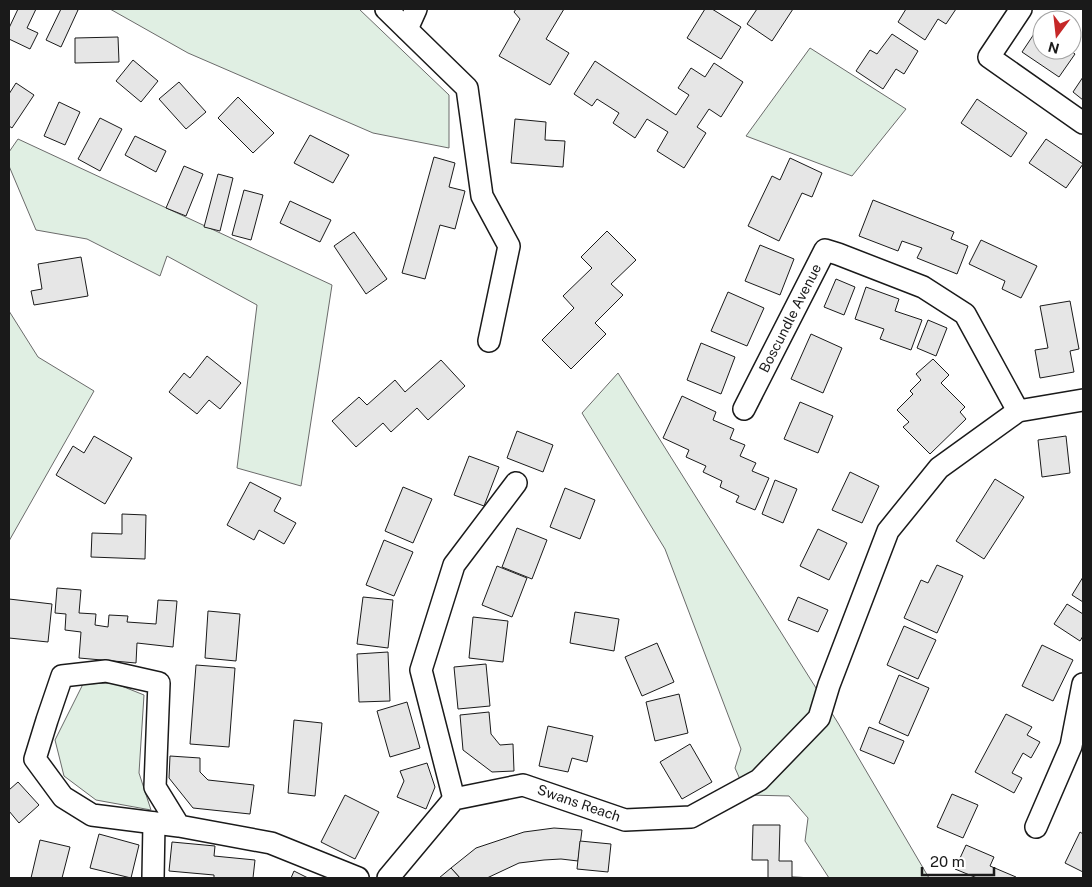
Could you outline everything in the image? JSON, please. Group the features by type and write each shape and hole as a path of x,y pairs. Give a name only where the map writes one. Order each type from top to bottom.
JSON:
{"street":[{"path":"386,9 467,88 482,196 510,246 489,341"},
{"path":"407,29 416,9"},
{"path":"1021,9 989,58 1083,123"},
{"name":"Boscundle Avenue","path":"744,409 825,250 923,287 965,314 1018,411"},
{"path":"1018,411 1083,400"},
{"name":"Swans Reach","path":"454,799 524,785 625,820 691,817 759,780 819,718 829,685 888,531 939,468 1018,411"},
{"path":"388,878 454,799 421,670 454,566 516,482"},
{"path":"179,826 155,787 159,683 106,671 62,676 46,720 35,759 63,797 92,814 179,826 271,843 358,878"},
{"path":"1036,827 1071,746 1083,684"},
{"path":"153,878 154,823"}],"green space":[{"path":"110,9 359,9 449,95 449,148 373,133 188,53"},
{"path":"810,48 906,109 852,176 746,136"},
{"path":"18,139 332,285 301,486 237,468 257,305 167,256 160,276 87,239 36,230 9,166 9,152"},
{"path":"9,311 38,357 94,391 9,541"},
{"path":"618,373 838,723 929,878 829,878 805,841 808,818 789,796 747,795 735,768 741,749 665,549 582,413"},
{"path":"114,683 144,695 139,773 151,810 96,800 64,776 55,740 83,684"}],"building":[{"path":"18,9 36,9 27,28 38,33 30,49 9,39 9,28"},
{"path":"61,9 78,10 61,47 46,40"},
{"path":"516,9 564,9 546,39 569,53 550,85 499,56 520,19 514,12"},
{"path":"705,9 712,9 741,27 721,59 687,38"},
{"path":"757,9 793,9 772,41 747,24"},
{"path":"906,9 956,9 946,24 938,19 925,40 898,22"},
{"path":"892,34 918,51 904,74 896,69 883,89 856,71 870,50 877,54"},
{"path":"118,37 119,62 75,63 75,38"},
{"path":"1032,37 1032,59 1022,52"},
{"path":"133,60 158,81 141,102 116,81"},
{"path":"1034,60 1071,60 1059,77"},
{"path":"595,61 676,115 689,95 678,88 691,68 705,77 714,63 743,82 721,117 709,109 697,127 706,133 684,168 657,151 668,132 647,119 635,138 613,123 619,113 597,99 592,106 574,94"},
{"path":"1083,77 1083,100 1073,92"},
{"path":"179,82 206,112 186,129 159,99"},
{"path":"16,83 34,95 12,128 9,126 9,94"},
{"path":"238,97 274,133 253,153 218,118"},
{"path":"977,99 1027,133 1011,157 961,123"},
{"path":"59,102 80,112 65,145 44,136"},
{"path":"100,118 122,129 100,171 78,159"},
{"path":"515,119 546,122 545,140 565,141 563,167 511,163"},
{"path":"310,135 349,155 333,183 294,163"},
{"path":"135,136 166,151 156,172 125,155"},
{"path":"1046,139 1083,164 1066,188 1029,163"},
{"path":"434,157 455,163 449,187 465,191 455,229 440,225 425,279 402,273"},
{"path":"790,158 822,173 812,197 802,193 779,241 748,226 772,176 780,180"},
{"path":"184,166 203,174 186,216 166,208"},
{"path":"218,174 233,178 220,231 204,227"},
{"path":"244,190 263,195 251,240 232,235"},
{"path":"873,200 954,232 951,239 968,246 957,274 917,258 922,248 902,241 898,251 859,236"},
{"path":"290,201 331,220 320,242 280,223"},
{"path":"607,231 636,260 611,284 623,295 595,323 606,334 571,369 542,340 574,308 563,296 592,268 581,257"},
{"path":"354,232 387,279 366,294 334,246"},
{"path":"981,240 1037,266 1021,298 1002,289 1005,281 969,264"},
{"path":"760,245 794,259 780,295 745,281"},
{"path":"81,257 88,296 34,305 31,291 42,289 38,264"},
{"path":"836,279 855,287 844,315 824,307"},
{"path":"866,287 899,299 895,311 922,320 911,350 880,339 884,329 855,319"},
{"path":"728,292 764,308 747,346 711,331"},
{"path":"1070,301 1079,349 1070,351 1074,372 1040,378 1035,350 1048,348 1040,306"},
{"path":"928,320 947,328 936,356 917,348"},
{"path":"811,334 842,348 823,393 791,379"},
{"path":"701,343 735,357 721,394 687,380"},
{"path":"207,356 241,383 220,409 209,400 197,414 169,392 184,373 190,378"},
{"path":"933,359 949,375 941,383 965,407 960,412 966,419 930,454 903,427 909,422 897,410 913,394 910,391 921,380 916,374"},
{"path":"441,360 465,386 428,420 417,408 391,432 383,423 356,447 332,421 359,397 367,405 395,380 405,392"},
{"path":"682,396 716,412 713,420 734,429 730,439 745,445 740,456 756,463 752,471 769,478 755,510 736,502 739,496 720,487 722,481 703,472 706,466 686,457 689,450 663,438"},
{"path":"800,402 833,416 818,453 784,439"},
{"path":"517,431 553,445 543,472 507,458"},
{"path":"94,436 132,458 105,504 56,475 73,446 84,453"},
{"path":"1066,436 1070,473 1042,477 1038,440"},
{"path":"469,456 499,467 484,506 454,495"},
{"path":"850,472 879,486 862,523 832,510"},
{"path":"995,479 1024,497 984,559 956,541"},
{"path":"775,480 797,489 783,523 762,514"},
{"path":"250,482 281,498 274,511 296,523 284,544 259,530 254,540 227,525"},
{"path":"403,487 432,499 413,543 385,531"},
{"path":"565,488 595,500 580,539 550,527"},
{"path":"122,514 146,515 145,559 91,557 92,533 122,534"},
{"path":"517,528 547,540 532,579 502,567"},
{"path":"818,529 847,543 829,580 800,566"},
{"path":"384,540 413,552 394,596 366,585"},
{"path":"937,565 963,576 937,633 904,618 921,580 928,583"},
{"path":"497,566 527,578 512,617 482,605"},
{"path":"1083,577 1083,602 1072,595"},
{"path":"57,588 81,590 79,613 96,614 95,625 108,627 109,615 128,616 127,622 156,624 158,600 177,601 173,647 137,643 136,663 79,658 81,632 65,630 66,614 55,613"},
{"path":"363,597 393,600 388,648 357,644"},
{"path":"798,597 828,610 818,632 788,620"},
{"path":"9,599 52,604 48,642 9,638"},
{"path":"1067,604 1083,614 1083,636 1080,641 1054,624"},
{"path":"208,611 240,614 236,661 205,658"},
{"path":"575,612 619,619 614,651 570,643"},
{"path":"473,617 508,621 503,662 469,658"},
{"path":"904,626 936,640 918,679 887,665"},
{"path":"657,643 674,682 642,696 625,657"},
{"path":"1042,645 1073,660 1053,701 1022,686"},
{"path":"388,652 390,701 359,702 357,654"},
{"path":"486,664 490,706 458,709 454,667"},
{"path":"196,665 235,668 229,747 190,744"},
{"path":"899,675 929,688 908,736 879,723"},
{"path":"679,694 688,733 655,741 646,702"},
{"path":"407,702 420,748 390,757 377,711"},
{"path":"489,712 491,734 500,745 513,744 514,771 492,772 463,750 460,715"},
{"path":"1006,714 1032,727 1027,735 1040,742 1031,758 1023,753 1012,773 1022,778 1014,793 975,772"},
{"path":"294,720 322,723 315,796 288,793"},
{"path":"548,726 593,736 587,762 572,758 568,772 539,766"},
{"path":"869,727 904,741 894,764 860,750"},
{"path":"690,744 712,782 682,799 660,762"},
{"path":"170,756 200,758 200,772 208,780 254,785 250,814 193,808 169,778"},
{"path":"427,763 435,787 426,809 397,797 404,781 400,771"},
{"path":"18,782 39,805 19,823 9,811 9,790"},
{"path":"952,794 978,805 963,838 937,827"},
{"path":"345,795 379,812 355,859 321,842"},
{"path":"753,825 780,825 779,861 792,861 792,877 815,878 768,878 768,860 752,860"},
{"path":"554,828 582,830 578,861 561,859 519,863 487,878 460,878 451,868 476,848 524,832"},
{"path":"1080,832 1083,834 1083,872 1065,863"},
{"path":"99,834 139,845 131,878 90,868"},
{"path":"40,840 70,847 62,878 31,878"},
{"path":"580,841 611,844 608,872 577,869"},
{"path":"172,842 215,846 214,856 255,860 253,878 214,878 214,875 169,871"},
{"path":"966,845 994,857 990,866 1016,877 977,878 955,869"},
{"path":"451,868 460,878 439,878"},
{"path":"294,871 308,878 291,878"}]}
